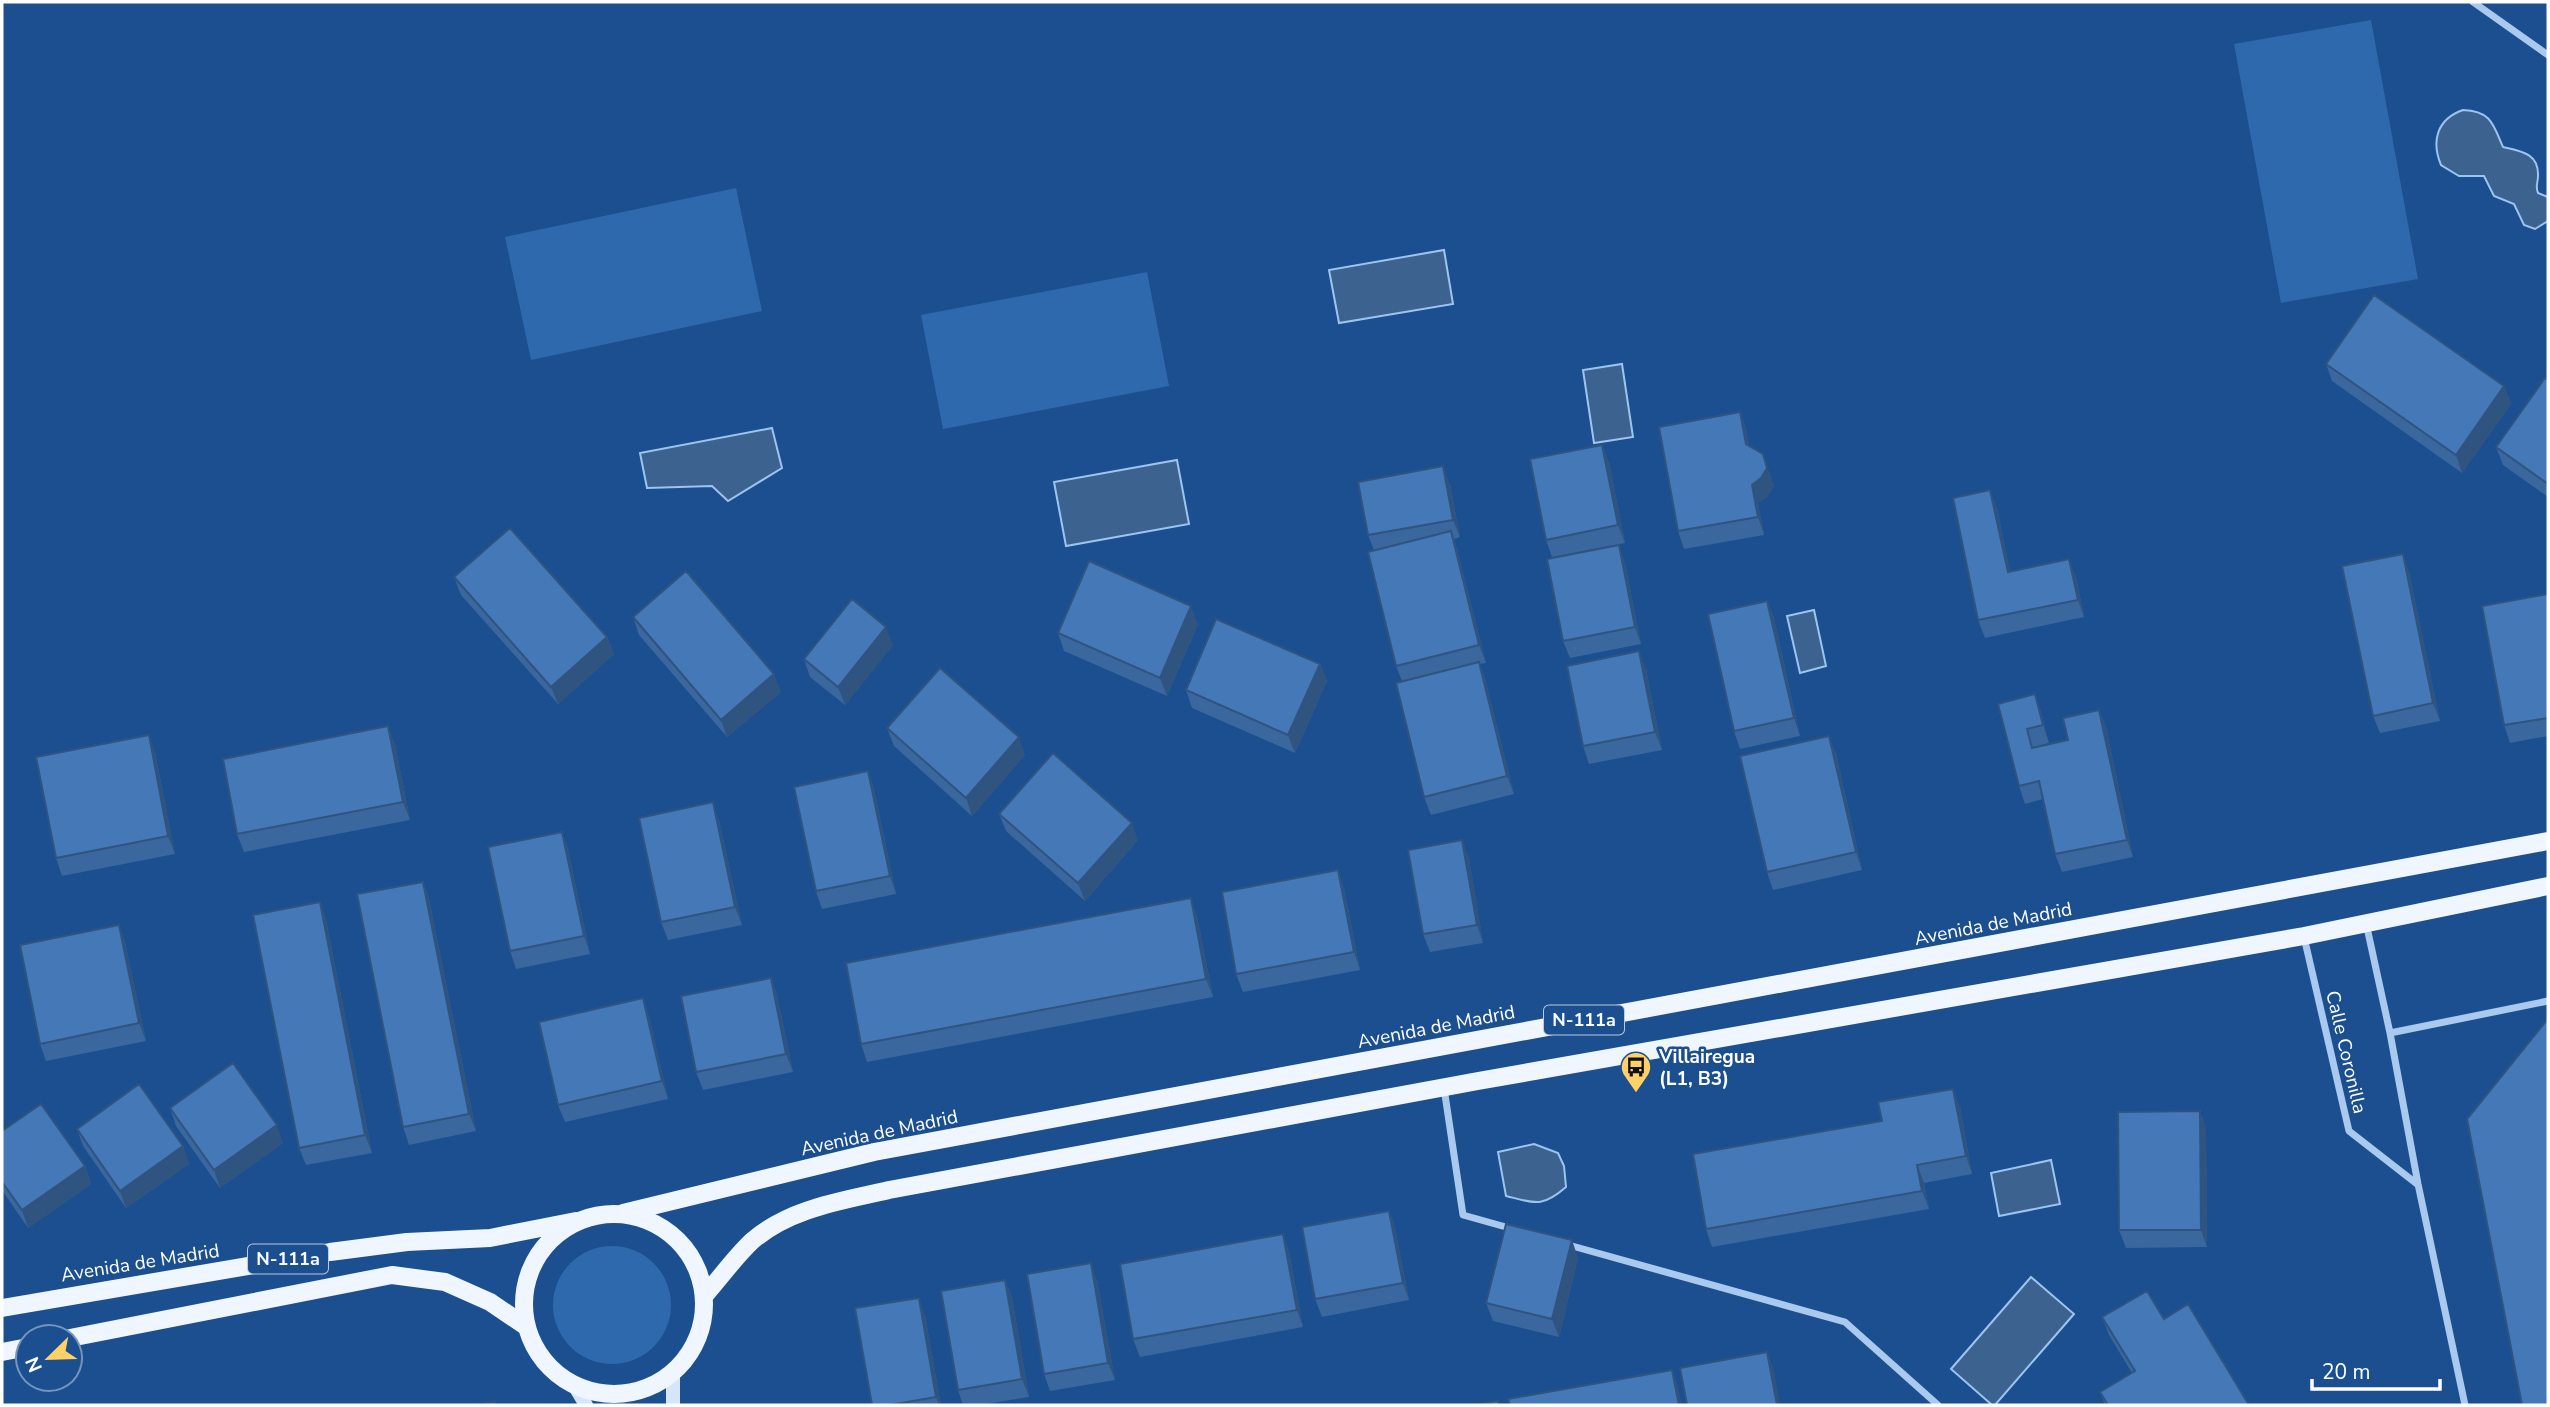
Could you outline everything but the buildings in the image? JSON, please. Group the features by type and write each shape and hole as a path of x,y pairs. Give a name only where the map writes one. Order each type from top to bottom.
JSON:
{"main road":[{"name":"Avenida de Madrid","path":"623,1213 874,1152 2548,841"},
{"name":"N-111a","path":"705,1295 752,1241 786,1219 812,1208 889,1190 1444,1087 2304,936 2548,886"},
{"name":"N-111a","path":"623,1213 653,1221 679,1239 696,1265 705,1295 702,1324 692,1351 673,1373 650,1387 625,1394 599,1394 574,1385 553,1371 537,1351 527,1327 523,1303 527,1277 538,1254 554,1235 576,1221 599,1214 623,1213"},
{"name":"Avenida de Madrid","path":"2,1308 330,1252 397,1243 490,1238 576,1221"},
{"name":"N-111a","path":"84,1335 392,1275 445,1282 490,1302 527,1327"},
{"path":"673,1373 673,1405"},
{"path":"574,1385 586,1405"}],"street":[{"path":"2473,2 2548,55"},
{"path":"2366,922 2465,1405"},
{"name":"Calle Coronilla","path":"2304,936 2349,1131 2418,1184"},
{"path":"2390,1033 2548,1001"},
{"path":"1444,1087 1463,1215 1516,1230"},
{"path":"1556,1241 1845,1322 1938,1405"}],"shaded area":[{"path":"2371,20 2418,279 2281,303 2234,44"},
{"path":"2463,110 2485,116 2493,125 2503,147 2532,158 2537,168 2538,193 2548,197 2548,221 2535,229 2524,225 2514,204 2494,196 2484,176 2459,176 2441,165 2437,148 2438,132 2447,119"},
{"path":"736,188 762,311 531,360 505,237"},
{"path":"1444,250 1453,304 1339,323 1329,270"},
{"path":"1147,272 1169,386 943,429 921,315"},
{"path":"1622,364 1633,437 1594,443 1583,370"},
{"path":"772,428 782,468 728,501 712,486 647,488 640,453"},
{"path":"1177,460 1189,524 1066,546 1054,482"},
{"path":"1814,610 1826,666 1800,673 1787,616"},
{"path":"1534,1144 1558,1153 1564,1166 1566,1187 1551,1198 1538,1202 1506,1196 1498,1152"},
{"path":"2051,1160 2060,1204 1999,1216 1991,1173"},
{"path":"612,1246 635,1251 654,1263 666,1282 671,1305 666,1328 654,1347 635,1359 612,1364 589,1359 570,1347 558,1328 553,1305 558,1282 570,1263 589,1251"},
{"path":"2031,1277 2074,1314 1995,1405 1992,1405 1951,1369"}],"place":[{"name":"Villairegua (L1, B3)","path":"1636,1094"}]}
